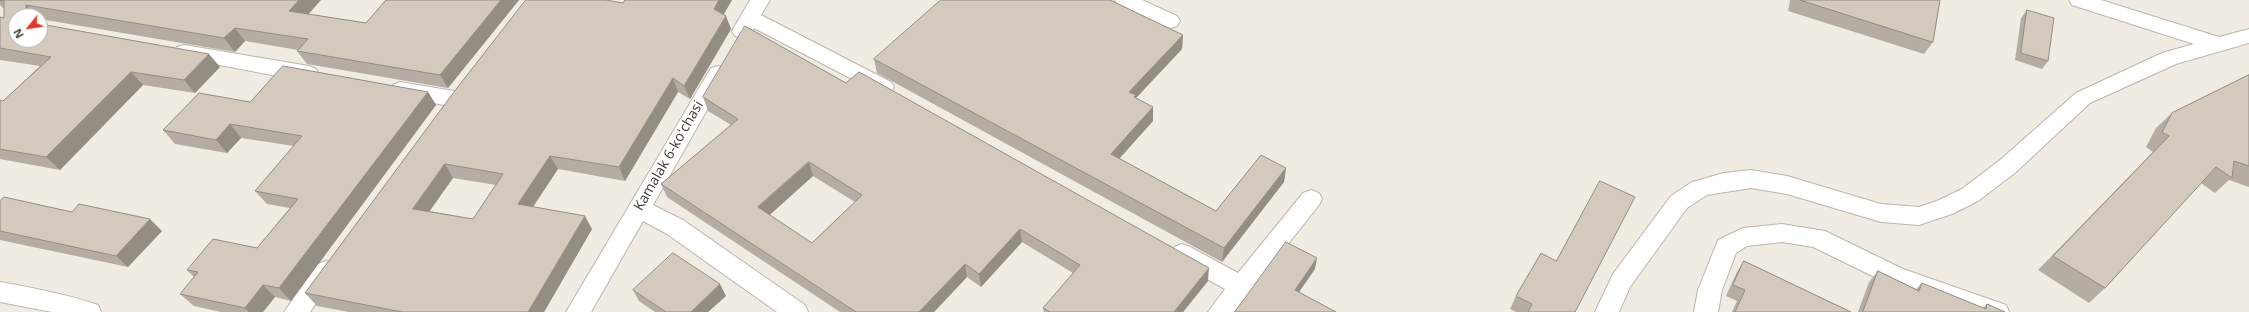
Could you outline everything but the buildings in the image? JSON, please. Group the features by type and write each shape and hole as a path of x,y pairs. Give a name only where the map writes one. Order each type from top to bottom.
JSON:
{"street":[{"path":"1125,0 1170,21"},
{"path":"2079,0 2218,44"},
{"path":"755,9 902,97"},
{"name":"Kamalak 6-koʻchasi","path":"578,312 755,9"},
{"path":"1607,312 1621,281 1679,202 1700,188 1724,182 1751,179 1787,184 1881,213 1919,216 1944,208 1970,195 2008,166 2083,98 2169,58 2248,36"},
{"path":"165,49 329,78"},
{"path":"440,118 469,81"},
{"path":"384,87 454,99"},
{"path":"1220,312 1311,199"},
{"path":"639,208 675,227 796,312"},
{"path":"1706,312 1710,290 1726,247 1743,237 1782,233 1817,238 1895,276 1997,312"},
{"path":"1165,244 1241,286"},
{"path":"296,312 338,256"},
{"path":"0,292 49,307 89,312"}]}
